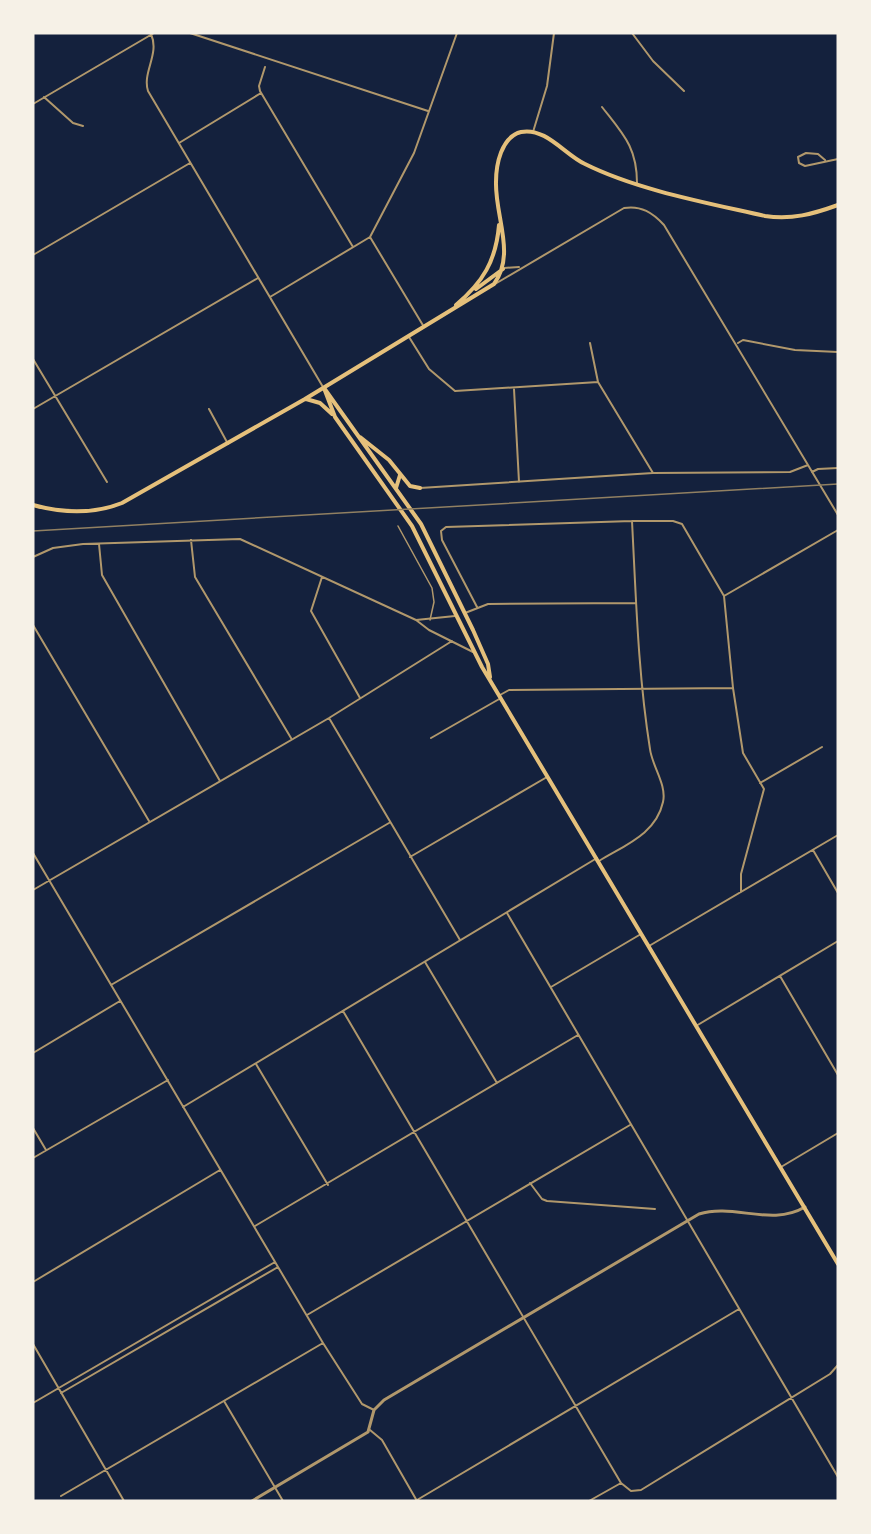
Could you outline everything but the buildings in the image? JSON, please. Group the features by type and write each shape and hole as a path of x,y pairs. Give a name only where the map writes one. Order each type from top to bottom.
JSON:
{"main road":[{"path":"33,505 68,512 110,508 228,444 495,284 504,268 504,243 499,221 496,187 501,153 516,134 533,132 545,136 586,165 638,183 783,219 807,216 838,205"},
{"path":"449,312 485,276 491,264 499,221"},
{"path":"470,293 486,284 504,268"},
{"path":"324,388 335,417"},
{"path":"324,388 421,524 488,664 490,678"},
{"path":"305,399 320,402 335,417 412,526 475,654 838,1264"},
{"path":"356,435 371,444 410,486 420,489"},
{"path":"396,488 400,475"},
{"path":"457,616 465,613"}],"street":[{"path":"190,33 428,111"},
{"path":"270,297 370,237 414,153 457,33"},
{"path":"533,132 547,86 554,33"},
{"path":"632,33 653,61 684,91"},
{"path":"33,104 152,34 154,49 146,85 324,388"},
{"path":"265,67 259,86 261,93 354,247"},
{"path":"178,143 261,93"},
{"path":"44,97 73,123 83,126"},
{"path":"602,107 625,137 637,160 638,183"},
{"path":"825,160 818,154 806,153 798,157 799,163 805,165 838,159"},
{"path":"33,255 190,163"},
{"path":"495,284 624,208 640,208 657,218 664,225 737,343 838,515"},
{"path":"370,237 424,327"},
{"path":"504,268 521,267"},
{"path":"33,409 258,278"},
{"path":"408,337 429,369 454,390 598,382"},
{"path":"737,343 743,340 795,350 838,352"},
{"path":"590,343 598,382 652,473"},
{"path":"33,359 107,482"},
{"path":"514,388 519,482"},
{"path":"209,409 228,444"},
{"path":"420,489 652,473 790,472 808,465"},
{"path":"812,472 838,468"},
{"path":"183,1107 650,830 663,802 662,785 651,760 641,689 632,521"},
{"path":"477,607 442,540 441,531 446,527 632,521 673,521 682,524 724,596 733,688 743,753 764,789 741,874 741,892"},
{"path":"724,596 838,530"},
{"path":"33,557 53,548 240,539 416,620 475,654"},
{"path":"191,540 195,577 291,738"},
{"path":"99,544 102,575 220,781"},
{"path":"322,578 311,611 360,698"},
{"path":"465,613 488,604 636,603"},
{"path":"416,620 457,616"},
{"path":"33,625 149,821"},
{"path":"33,890 328,718 452,641"},
{"path":"431,738 509,690 733,688"},
{"path":"328,718 460,941"},
{"path":"760,783 822,747"},
{"path":"410,857 548,776"},
{"path":"111,985 389,823"},
{"path":"649,946 838,835"},
{"path":"813,850 838,892"},
{"path":"33,853 323,1343 362,1404 374,1410"},
{"path":"507,913 838,1477"},
{"path":"551,987 642,934"},
{"path":"696,1026 838,941"},
{"path":"425,962 497,1083"},
{"path":"780,976 838,1075"},
{"path":"33,1053 120,1001"},
{"path":"343,1011 575,1407 621,1483 631,1491 641,1490 830,1374 838,1365"},
{"path":"254,1226 328,1185 578,1035"},
{"path":"256,1064 328,1185"},
{"path":"33,1158 168,1080"},
{"path":"307,1315 631,1124"},
{"path":"33,1128 46,1150"},
{"path":"781,1167 838,1133"},
{"path":"33,1282 220,1170"},
{"path":"530,1183 542,1199 547,1201 655,1209"},
{"path":"252,1501 370,1430 374,1410 384,1400 702,1213 786,1216 805,1207"},
{"path":"33,1403 275,1262"},
{"path":"61,1393 278,1267"},
{"path":"370,1430 382,1440 417,1501 739,1309"},
{"path":"61,1496 323,1343"},
{"path":"33,1344 124,1501"},
{"path":"225,1401 283,1501"},
{"path":"589,1501 621,1483"}],"lane":[{"path":"398,526 432,588 434,602 430,620"}],"railway":[{"path":"33,531 838,484"}]}
